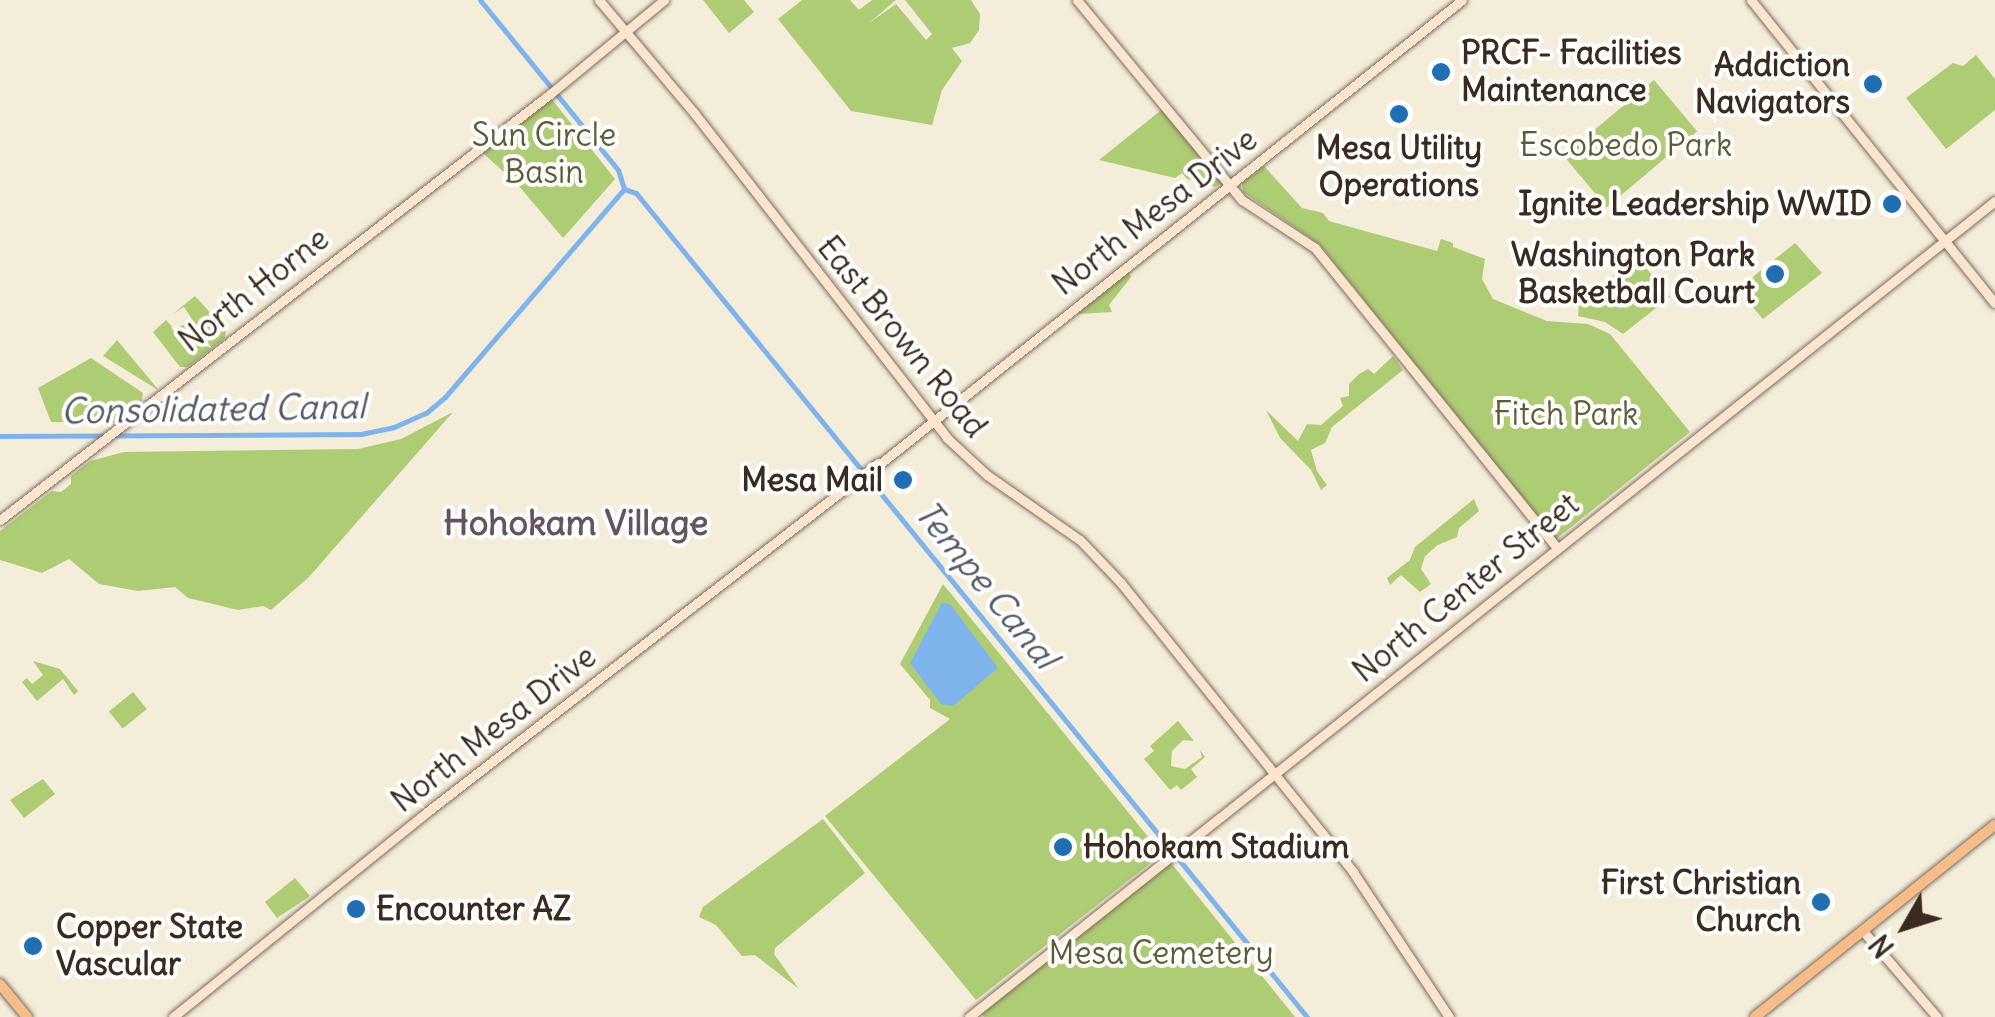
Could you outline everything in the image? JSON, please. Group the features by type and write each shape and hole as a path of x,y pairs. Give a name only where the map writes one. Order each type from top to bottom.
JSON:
{"main road":[{"name":"East Brown Road","path":"599,0 932,420 987,476 1096,554 1376,902 1449,1017"},
{"name":"North Horne","path":"0,520 664,0"},
{"path":"1077,0 1229,185 1252,209 1314,248 1557,548"},
{"name":"North Mesa Drive","path":"173,1017 441,800 850,485 1462,0"},
{"path":"1752,0 1995,302"},
{"name":"North Center Street","path":"969,1017 1995,201"},
{"path":"1755,1017 1995,825"},
{"path":"1863,931 1936,1017"},
{"path":"0,984 27,1017"}],"green space":[{"path":"703,0 744,0 754,12 729,33"},
{"path":"802,0 850,0 859,10 872,0 896,0 869,23 896,4 926,40 932,34 905,0 971,0 980,14 979,30 970,43 952,48 962,61 942,90 932,125 851,111 778,19"},
{"path":"1976,55 1995,79 1995,110 1946,149 1906,98 1953,63 1963,66"},
{"name":"Escobedo Park","path":"1654,80 1697,131 1607,207 1564,156"},
{"name":"Sun Circle Basin","path":"550,97 615,179 563,238 518,185 483,153"},
{"path":"1165,107 1225,180 1215,187 1187,179 1182,173 1175,178 1099,160"},
{"name":"Fitch Park","path":"1264,166 1302,208 1323,213 1329,221 1437,251 1441,239 1453,243 1453,247 1485,259 1482,279 1493,299 1547,321 1588,324 1610,334 1690,432 1556,539 1319,244 1243,192 1242,183"},
{"path":"1795,243 1822,273 1763,319 1750,304 1755,298 1744,284"},
{"name":"Fitch Park","path":"1637,257 1670,297 1623,334 1605,322 1578,316 1579,304"},
{"path":"1129,272 1131,277 1109,305 1112,312 1077,314"},
{"path":"195,296 226,330 225,338 188,367 180,367 153,332 166,320 175,330 192,319 184,307 173,314"},
{"path":"117,340 157,388 158,390 103,356"},
{"path":"1393,356 1403,370 1332,427 1325,443 1311,450 1317,471 1327,485 1321,490 1311,470 1280,438 1266,410 1298,441 1307,424 1321,425 1343,406 1340,398 1349,396 1349,384 1359,374 1368,369 1374,374"},
{"path":"91,358 143,393 142,401 114,423 51,422 38,388"},
{"path":"453,412 309,577 271,610 263,606 238,610 188,598 175,587 138,591 99,584 69,559 42,573 0,560 0,531 52,491 61,492 71,484 71,476 90,461 124,452 358,449 401,439"},
{"path":"1474,499 1479,511 1459,528 1457,537 1425,556 1421,569 1431,584 1420,592 1401,575 1390,585 1387,578 1410,560 1415,547"},
{"path":"943,584 1162,854 976,1000 825,816 950,719 930,708 930,700 900,664"},
{"path":"33,661 60,669 78,691 74,695 63,679 37,701 22,682 27,678 32,684 43,675"},
{"path":"133,692 147,709 123,729 109,712"},
{"path":"1178,721 1194,741 1183,740 1172,751 1171,766 1185,769 1202,757 1200,750 1205,757 1191,769 1197,777 1181,790 1177,785 1170,790 1144,759 1154,751 1150,746"},
{"path":"43,779 55,794 24,818 10,800"},
{"path":"823,819 865,873 775,948 774,954 799,989 755,955 742,956 716,925 699,917 703,907"},
{"name":"Mesa Cemetery","path":"1171,863 1295,1017 984,1017 981,1013"},
{"path":"295,878 310,896 277,918 265,902"}],"water":[{"path":"942,603 950,604 998,668 953,706 941,704 910,663"}],"waterway":[{"path":"480,0 618,170 624,189"},
{"name":"Tempe Canal","path":"624,189 636,193 1307,1017"},
{"name":"Consolidated Canal","path":"0,436 361,434 394,427 426,413 445,397 624,189"}],"place":[{"name":"PRCF- Facilities Maintenance","path":"1441,72"},
{"name":"Addiction Navigators","path":"1873,84"},
{"name":"Mesa Utility Operations","path":"1399,114"},
{"name":"Ignite Leadership WWID","path":"1892,204"},
{"name":"Washington Park Basketball Court","path":"1775,274"},
{"name":"Mesa Mail","path":"903,480"},
{"name":"Hohokam Stadium","path":"1063,847"},
{"name":"First Christian Church","path":"1821,902"},
{"name":"Encounter AZ","path":"356,909"},
{"name":"Copper State Vascular","path":"33,946"}],"district":[{"name":"Hohokam Village","path":"576,522"}]}
